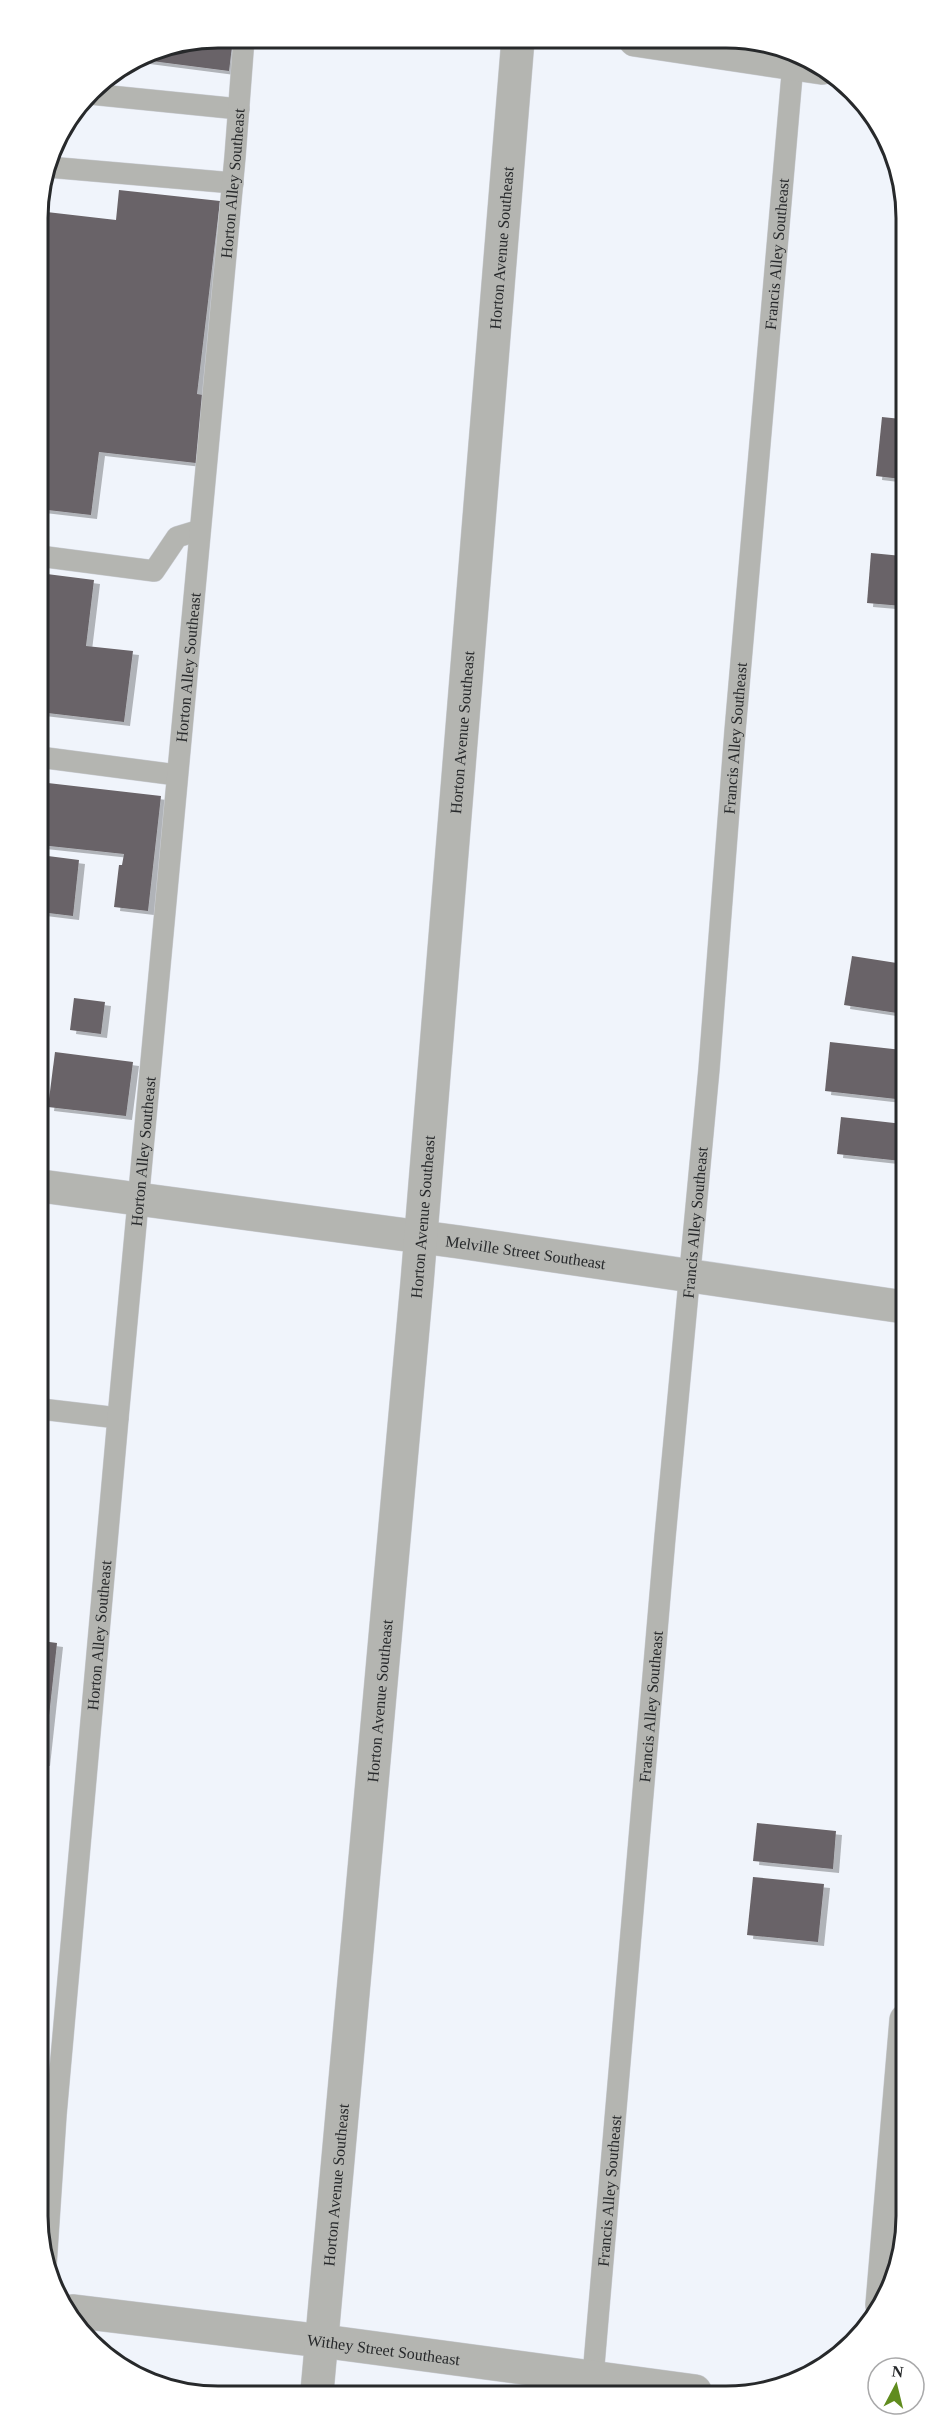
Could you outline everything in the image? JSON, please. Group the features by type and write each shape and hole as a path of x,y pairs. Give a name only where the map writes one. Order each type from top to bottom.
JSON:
{"street":[{"name":"Horton Avenue Southeast","path":"318,2386 421,1237 517,48"},
{"path":"699,48 786,59"},
{"name":"Melville Street Southeast","path":"48,1187 421,1237 896,1306"},
{"path":"884,2277 896,2139"},
{"name":"Withey Street Southeast","path":"78,2312 322,2341 592,2384 621,2386"}],"lane":[{"name":"Horton Alley Southeast","path":"49,2229 58,2092 118,1418 243,48"},
{"name":"Francis Alley Southeast","path":"592,2384 619,2052 709,1069 737,707 802,66"},
{"path":"101,95 238,109"},
{"path":"56,168 232,183"},
{"path":"48,557 154,571 177,537 200,530"},
{"path":"48,758 177,775"},
{"path":"48,1409 118,1418"}],"building":[{"path":"232,48 229,71 153,61 185,51"},
{"path":"119,190 220,201 197,394 203,395 196,463 99,452 91,515 48,510 48,212 116,220"},
{"path":"882,417 896,418 896,478 876,476"},
{"path":"871,553 896,555 896,605 867,603"},
{"path":"48,574 94,580 86,646 133,651 124,722 48,713"},
{"path":"48,783 161,796 148,911 114,907 119,865 122,865 124,854 48,846"},
{"path":"48,856 79,860 73,916 48,913"},
{"path":"852,956 896,963 896,1013 844,1005"},
{"path":"74,998 105,1002 101,1034 70,1030"},
{"path":"830,1042 896,1049 896,1099 825,1091"},
{"path":"55,1052 133,1062 126,1116 48,1107"},
{"path":"841,1117 896,1123 896,1160 837,1154"},
{"path":"48,1642 57,1643 48,1725"},
{"path":"757,1823 836,1831 833,1869 753,1861"},
{"path":"753,1877 824,1884 818,1942 747,1935"}]}
